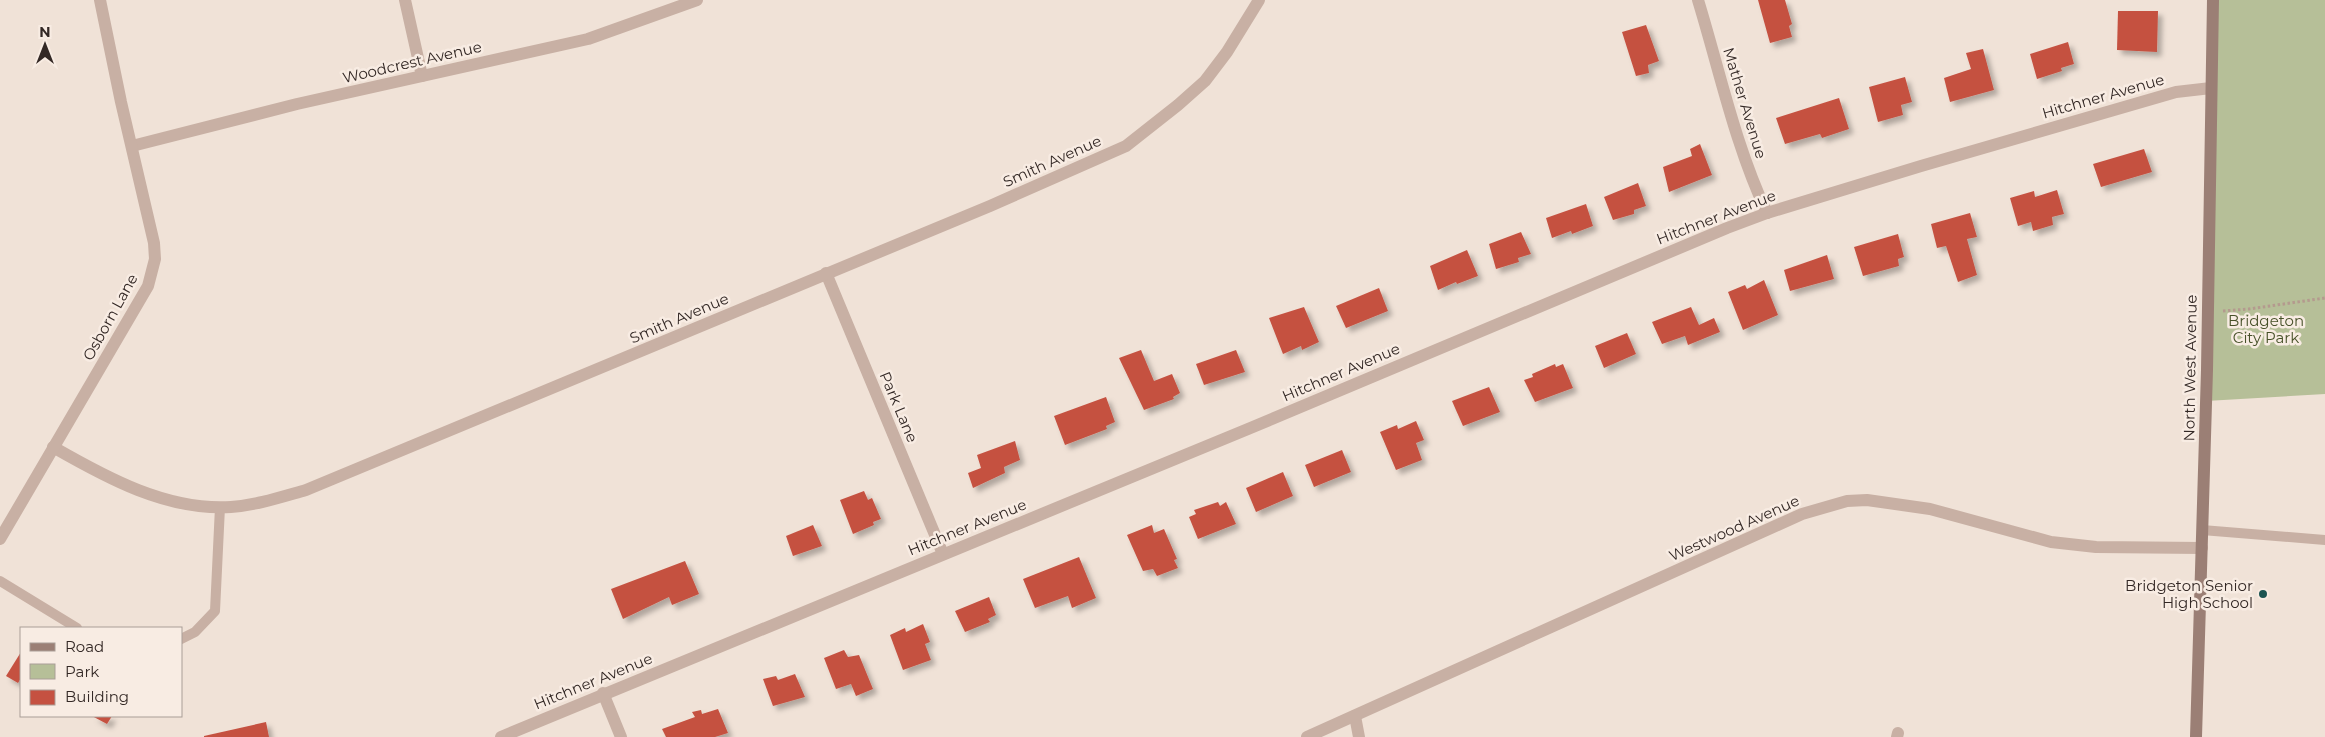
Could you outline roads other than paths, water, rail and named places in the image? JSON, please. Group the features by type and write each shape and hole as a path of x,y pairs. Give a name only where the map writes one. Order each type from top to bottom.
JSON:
{"main road":[{"name":"North West Avenue","path":"2196,737 2208,312 2213,0"}],"street":[{"name":"Osborn Lane","path":"0,539 148,286 155,259 154,243 100,0"},
{"path":"405,0 422,76"},
{"name":"Woodcrest Avenue","path":"132,146 297,104 588,40 696,0"},
{"name":"Smith Avenue","path":"53,447 95,472 129,487 169,500 208,507 264,502 306,490 356,471 990,206 1126,146 1178,105 1204,81 1228,52 1258,0"},
{"name":"Mather Avenue","path":"1698,0 1750,178 1767,213"},
{"name":"Hitchner Avenue","path":"501,737 603,694 702,656 943,554 1248,430 1767,213 2176,92 2211,88"},
{"name":"Park Lane","path":"826,273 943,554"},
{"name":"Westwood Avenue","path":"1307,737 1802,514 1847,501 1867,500 1930,509 2051,542 2096,547 2202,548"},
{"path":"603,694 621,737"},
{"path":"1355,716 1359,737"}],"lane":[{"path":"182,638 195,632 215,611 220,507"},
{"path":"2202,530 2325,540"},
{"path":"0,581 75,627"}],"place":[{"name":"Bridgeton Senior High School","path":"2263,594"}],"park label":[{"name":"Bridgeton City Park","path":"2266,328"}]}
